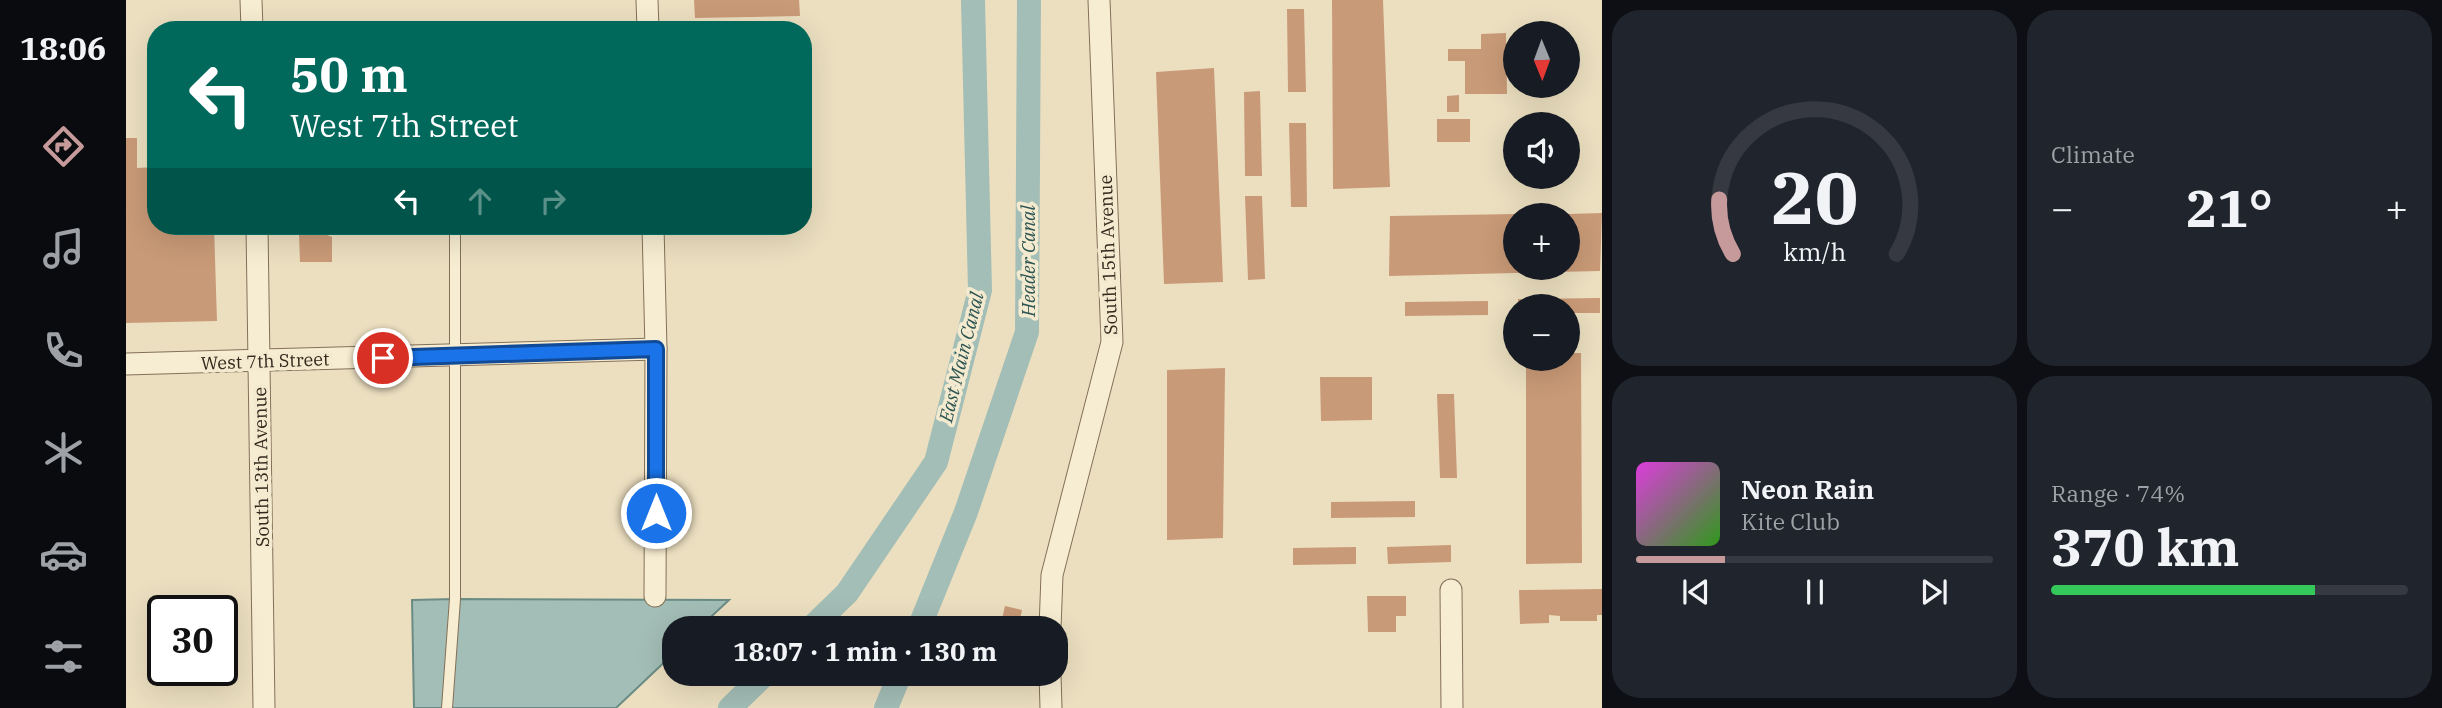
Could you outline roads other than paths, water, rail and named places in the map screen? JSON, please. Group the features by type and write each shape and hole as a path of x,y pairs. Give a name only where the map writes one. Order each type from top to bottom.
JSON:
{"street":[{"path":"251,0 252,21"},
{"path":"647,0 648,21"},
{"name":"South 15th Avenue","path":"1050,616 1052,575 1112,342 1099,0"},
{"name":"South 13th Avenue","path":"257,235 264,708"},
{"path":"653,235 656,349 655,596"},
{"name":"West 7th Street","path":"126,364 656,349"},
{"path":"1451,590 1452,708"},
{"path":"1050,686 1051,708"}],"lane":[{"path":"447,708 455,599 455,235"}],"water":[{"path":"412,600 729,600 712,616 662,616 662,664 616,708 414,708"}],"waterway":[{"name":"East Main Canal","path":"823,616 847,593 936,462 980,290 973,0"},
{"name":"Header Canal","path":"924,616 966,512 1027,332 1029,0"},
{"name":"East Main Canal","path":"730,708 753,686"},
{"name":"Header Canal","path":"886,708 895,686"}]}
